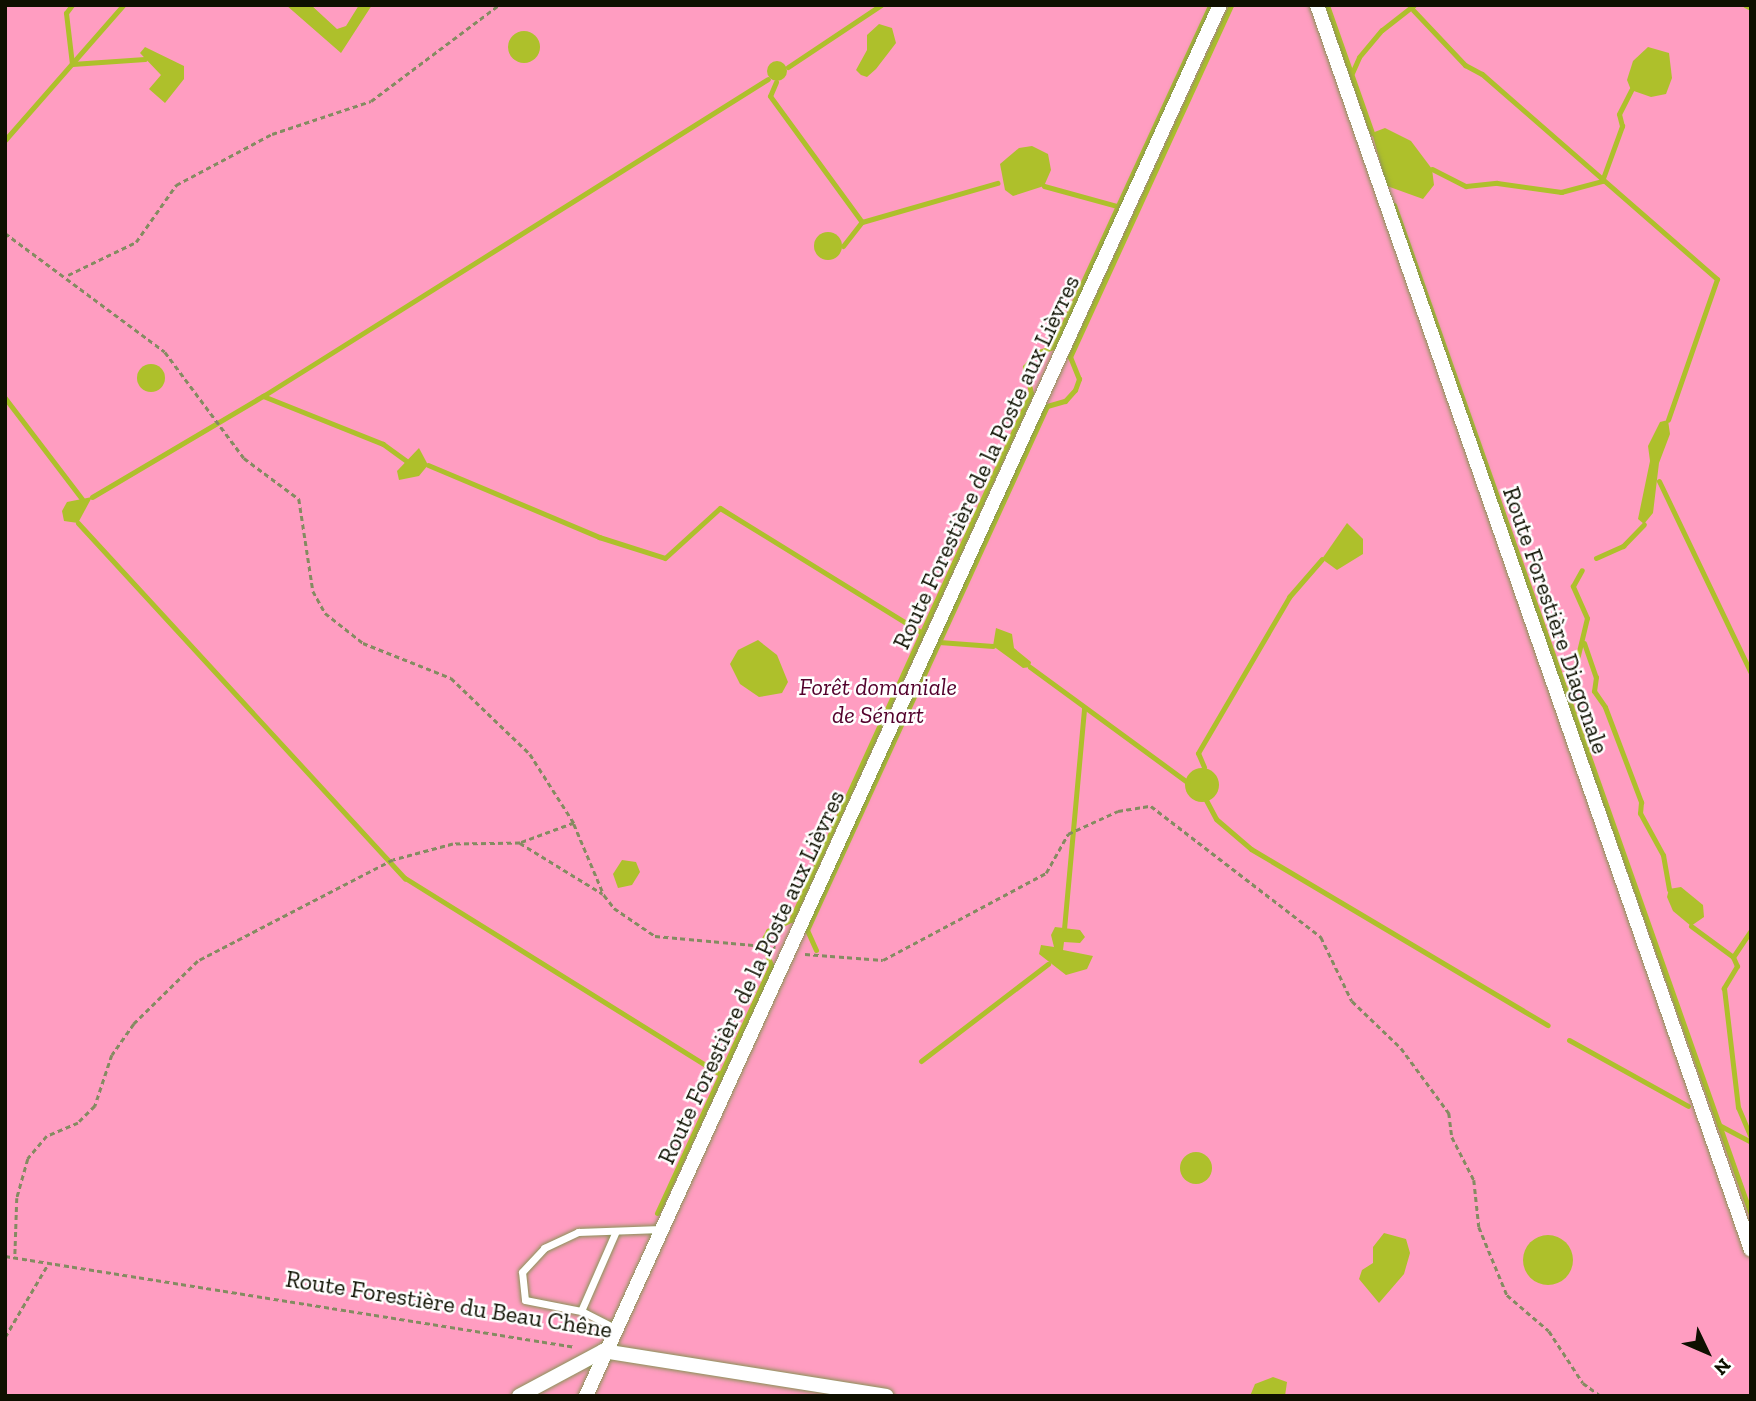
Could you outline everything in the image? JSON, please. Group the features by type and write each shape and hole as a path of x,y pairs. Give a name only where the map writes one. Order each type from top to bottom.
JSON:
{"street":[{"name":"Route Forestière de la Poste aux Lièvres","path":"586,1396 603,1351 1220,5"},
{"name":"Route Forestière Diagonale","path":"1317,5 1751,1250"},
{"path":"519,1396 603,1351"},
{"name":"Route Forestière du Beau Chêne","path":"603,1351 886,1396"}],"lane":[{"path":"615,1328 581,1311 525,1300 522,1272 544,1248 578,1232 661,1229"},
{"path":"581,1311 616,1231"}],"path":[{"path":"67,276 136,242 176,185 271,134 371,101 499,5"},
{"path":"5,233 67,276 91,301 165,352 244,458 299,499 313,591 325,613 363,643 451,678 530,754 574,824 604,895 614,908 655,936 788,949 816,956 883,960 1046,873 1068,834 1118,811 1151,806 1245,874 1321,937 1352,1000 1401,1048 1449,1113 1452,1137 1474,1180 1479,1227 1507,1295 1549,1331 1583,1383 1601,1396"},
{"path":"15,1257 17,1198 29,1159 47,1136 78,1123 95,1106 112,1055 167,990 198,961 335,887 393,860 453,844 520,843 574,824"},
{"path":"520,843 604,895"},
{"name":"Route Forestière du Beau Chêne","path":"5,1256 603,1351"},
{"path":"5,1337 48,1264"}],"green space":[{"name":"Forêt domaniale de Sénart","path":"5,5 1751,5 1751,1396 5,1396"}],"shaded area":[{"path":"286,5 311,5 337,29 346,26 359,5 372,5 341,53"},
{"path":"879,24 892,28 896,43 867,77 856,70 867,50 867,35"},
{"path":"524,31 535,36 540,47 535,58 524,63 513,58 508,47 513,36"},
{"path":"145,47 184,66 184,79 165,103 149,89 161,75 140,53"},
{"path":"1648,47 1669,53 1672,78 1666,94 1651,97 1631,90 1627,80 1633,61"},
{"path":"777,61 784,64 787,71 784,78 777,81 770,78 767,71 770,64"},
{"path":"1385,128 1411,141 1432,169 1434,185 1423,199 1387,186 1372,133"},
{"path":"1032,146 1048,154 1051,170 1044,186 1013,196 1005,190 1000,164 1019,148"},
{"path":"828,232 838,236 842,246 838,256 828,260 818,256 814,246 818,236"},
{"path":"151,364 161,368 165,378 161,388 151,392 141,388 137,378 141,368"},
{"path":"1668,420 1670,434 1659,463 1653,513 1644,524 1638,519 1650,461 1648,446 1660,422"},
{"path":"419,448 428,465 419,476 399,480 397,471"},
{"path":"92,497 78,523 64,521 62,511 67,502"},
{"path":"1347,523 1363,539 1363,554 1337,570 1322,559"},
{"path":"996,628 1012,634 1014,648 1031,662 1030,667 1023,668 993,646"},
{"path":"758,640 777,655 788,682 782,693 759,697 740,684 730,664 738,650"},
{"path":"1202,768 1214,773 1219,785 1214,797 1202,802 1190,797 1185,785 1190,773"},
{"path":"622,860 636,862 640,872 632,885 618,888 613,874"},
{"path":"1681,887 1703,905 1704,917 1691,926 1673,911 1667,897 1669,889"},
{"path":"1055,927 1080,930 1085,937 1080,943 1064,942 1063,950 1093,956 1087,969 1066,975 1039,954 1041,945 1054,947 1051,935"},
{"path":"1196,1152 1207,1157 1212,1168 1207,1179 1196,1184 1185,1179 1180,1168 1185,1157"},
{"path":"1384,1233 1406,1239 1410,1253 1404,1274 1379,1303 1359,1279 1362,1270 1373,1263 1373,1247"},
{"path":"1548,1235 1565,1243 1573,1260 1565,1277 1548,1285 1531,1277 1523,1260 1531,1243"},
{"path":"1273,1377 1287,1382 1285,1396 1250,1396 1255,1384"}],"waterway":[{"path":"72,5 66,13 72,64 145,59"},
{"path":"5,140 123,5"},
{"path":"788,67 881,5"},
{"path":"657,1213 771,965 762,942 768,931 791,920 1031,393 1025,367 1036,353 1053,347 1210,5"},
{"path":"816,950 807,930 1047,406 1065,401 1075,390 1079,379 1070,357 1231,5"},
{"path":"1327,5 1372,133"},
{"path":"1352,73 1359,57 1382,30 1414,5"},
{"path":"1745,5 1751,8"},
{"path":"1413,10 1465,65 1482,74 1717,279 1668,420"},
{"path":"92,497 263,396 768,79"},
{"path":"776,82 770,96 862,222"},
{"path":"1432,169 1466,186 1497,183 1561,192 1602,181 1622,126 1619,114 1631,90"},
{"path":"843,246 862,222 997,183"},
{"path":"1044,186 1117,206"},
{"path":"1394,205 1751,1215"},
{"path":"263,396 383,444 406,461"},
{"path":"5,398 82,499"},
{"path":"428,465 599,537 665,558 720,508 922,633"},
{"path":"1659,481 1751,673"},
{"path":"78,523 405,878 722,1075"},
{"path":"1596,558 1623,546 1644,524"},
{"path":"1204,767 1198,753 1289,597 1322,559"},
{"path":"1568,697 1587,618 1573,586 1582,570"},
{"path":"939,642 993,646"},
{"path":"1584,643 1596,677 1594,691 1605,707 1641,802 1640,813 1663,855 1669,889"},
{"path":"1030,667 1187,782"},
{"path":"1064,929 1084,708"},
{"path":"1206,800 1216,819 1251,849 1548,1025"},
{"path":"1691,926 1733,957 1737,966 1724,988 1738,1107 1751,1137"},
{"path":"1733,957 1751,930"},
{"path":"921,1061 1048,964"},
{"path":"1569,1040 1688,1106"},
{"path":"1719,1125 1751,1142"}]}
